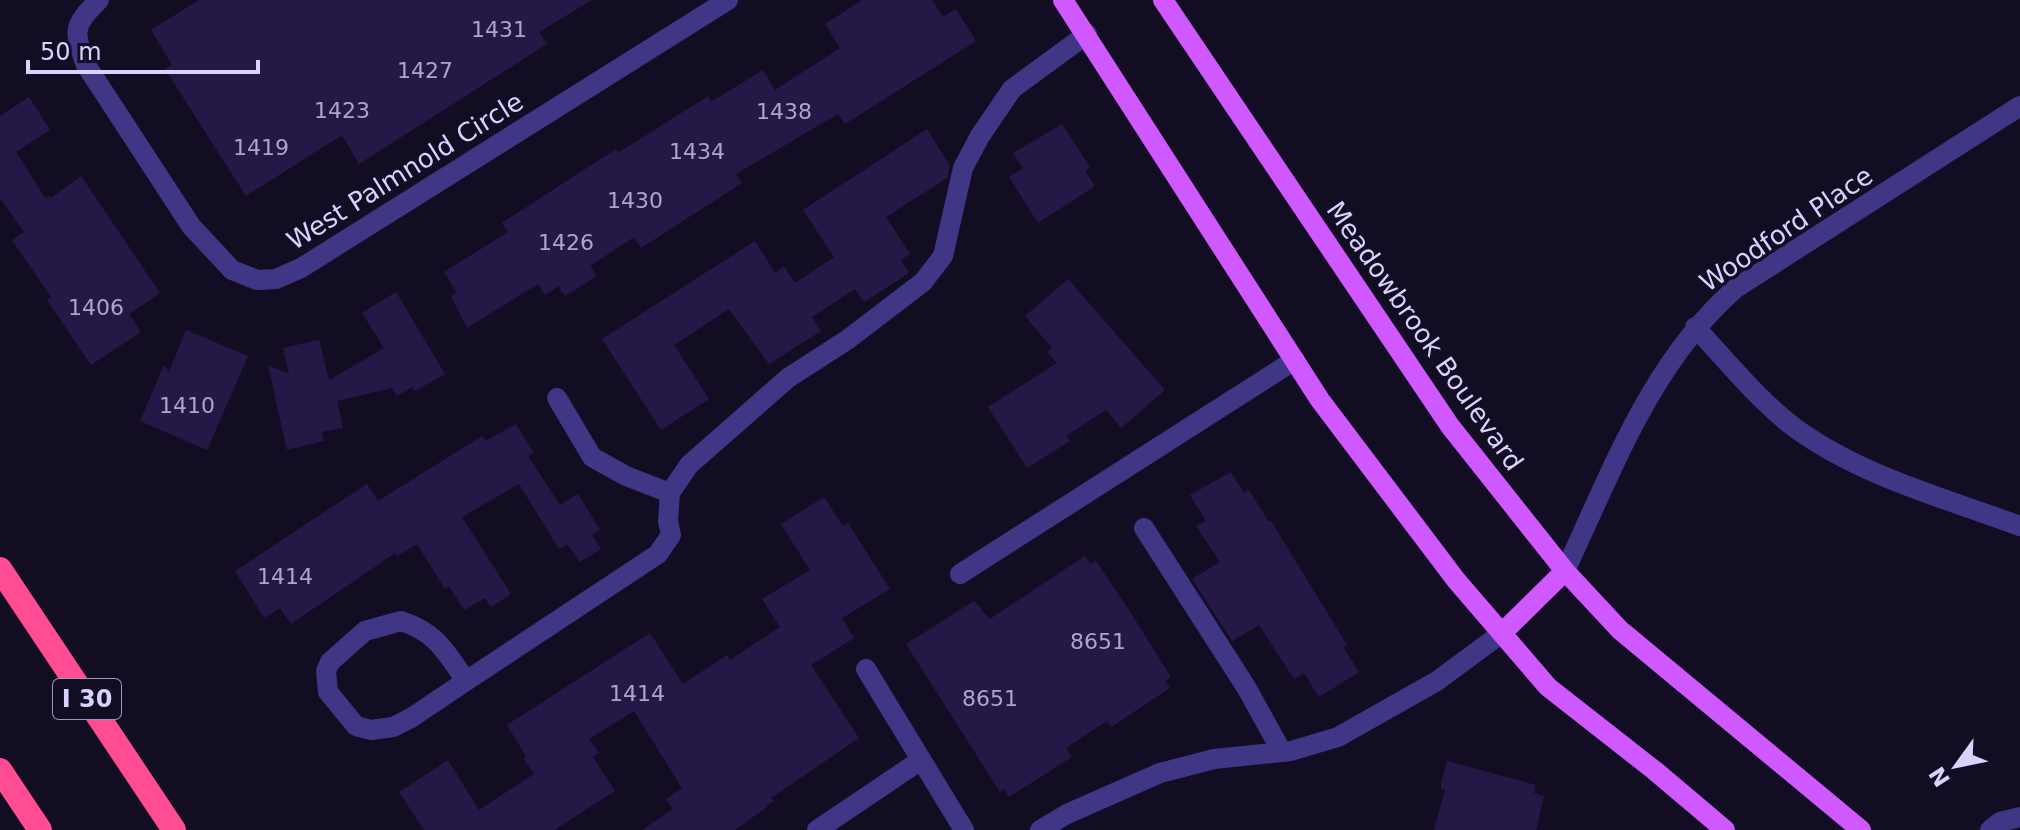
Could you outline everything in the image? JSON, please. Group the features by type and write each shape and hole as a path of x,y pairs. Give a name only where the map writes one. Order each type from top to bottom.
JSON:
{"highway":[{"name":"I 30","path":"0,569 174,830"},
{"path":"99,716 194,830"},
{"path":"0,770 31,830"},
{"path":"0,770 40,830"}],"main road":[{"path":"1063,0 1320,400 1437,556 1548,687 1725,830"},
{"name":"Meadowbrook Boulevard","path":"1163,0 1450,426 1565,571 1620,630 1861,830"},
{"path":"1502,633 1565,571"}],"street":[{"name":"West Palmnold Circle","path":"99,0 78,22 76,39 86,65 191,226 232,270 257,280 276,279 301,268 728,0"},
{"path":"466,681 443,648 422,627 401,621 365,631 330,662 326,671 328,692 356,726 371,730 393,727 411,718 658,554 671,535 668,521 670,493 689,465 788,378 847,340 923,282 943,256 963,168 980,136 1012,89 1087,34"},
{"name":"Woodford Place","path":"1565,571 1633,424 1664,371 1695,327 1736,288 2020,106"},
{"path":"1695,327 1759,395 1793,426 1827,449 1869,470 2020,526"},
{"path":"960,574 1295,360"},
{"path":"557,398 592,457 626,476 670,493"},
{"path":"1144,528 1246,687 1282,752"},
{"path":"1040,830 1067,814 1160,773 1214,759 1282,752 1338,737 1437,681 1502,633"},
{"path":"866,669 964,830"},
{"path":"817,830 921,760"},
{"path":"1990,830 2000,822 2020,817"}],"building":[{"path":"199,0 592,0 539,32 547,44 359,164 342,135 246,196 165,69 172,65 151,30"},
{"path":"862,0 932,0 943,17 956,9 976,41 845,124 838,114 736,174 742,183 641,248 634,237 590,266 597,276 565,296 558,286 545,295 538,284 467,328 451,296 457,293 444,272 508,232 502,223 616,149 618,153 708,96 711,102 763,70 775,90 840,48 825,24"},
{"path":"29,97 50,130 16,152 45,198 51,198 81,176 160,293 129,314 141,332 91,365 47,300 51,297 12,240 24,232 0,198 0,116"},
{"path":"1062,124 1090,167 1085,171 1095,186 1038,223 1009,177 1023,168 1013,153"},
{"path":"927,129 950,166 947,178 886,217 910,254 901,260 909,273 864,302 855,289 812,317 821,331 769,364 729,309 674,345 709,399 661,430 602,339 755,241 775,273 784,266 795,283 834,257 803,210"},
{"path":"1068,279 1165,390 1121,428 1106,410 1066,436 1070,441 1027,468 988,407 1057,363 1047,352 1052,348 1025,316"},
{"path":"396,292 445,374 415,391 412,387 397,396 392,388 337,401 343,428 322,432 324,441 287,450 268,365 289,374 283,348 319,340 329,380 384,348 362,313"},
{"path":"186,330 248,356 207,450 140,421 164,365 169,372"},
{"path":"516,424 534,453 528,456 560,505 578,494 600,530 592,535 601,549 580,562 567,544 559,549 519,484 462,517 511,594 491,607 485,598 464,610 449,586 445,589 417,544 397,556 395,553 291,624 280,608 264,618 235,571 367,484 378,501 482,436 485,441"},
{"path":"1231,472 1244,493 1249,490 1271,521 1347,645 1343,647 1359,672 1319,697 1304,673 1294,679 1259,625 1232,641 1192,579 1220,562 1196,526 1206,521 1190,495"},
{"path":"824,497 843,526 848,523 890,589 842,618 854,638 811,665 859,738 771,798 774,801 735,830 642,830 673,809 666,799 682,788 634,711 589,739 599,753 593,757 615,791 554,830 424,830 399,792 448,760 479,810 534,774 507,725 650,633 683,684 727,655 730,660 780,627 762,599 810,570 781,524"},
{"path":"1085,556 1090,564 1096,561 1129,610 1171,677 1165,681 1170,688 1111,727 1107,721 1066,748 1072,757 1009,797 1004,789 1000,792 906,644 974,601 990,619"},
{"path":"1447,761 1536,785 1534,793 1544,796 1536,830 1434,830 1445,790 1441,789 1441,784"}]}
